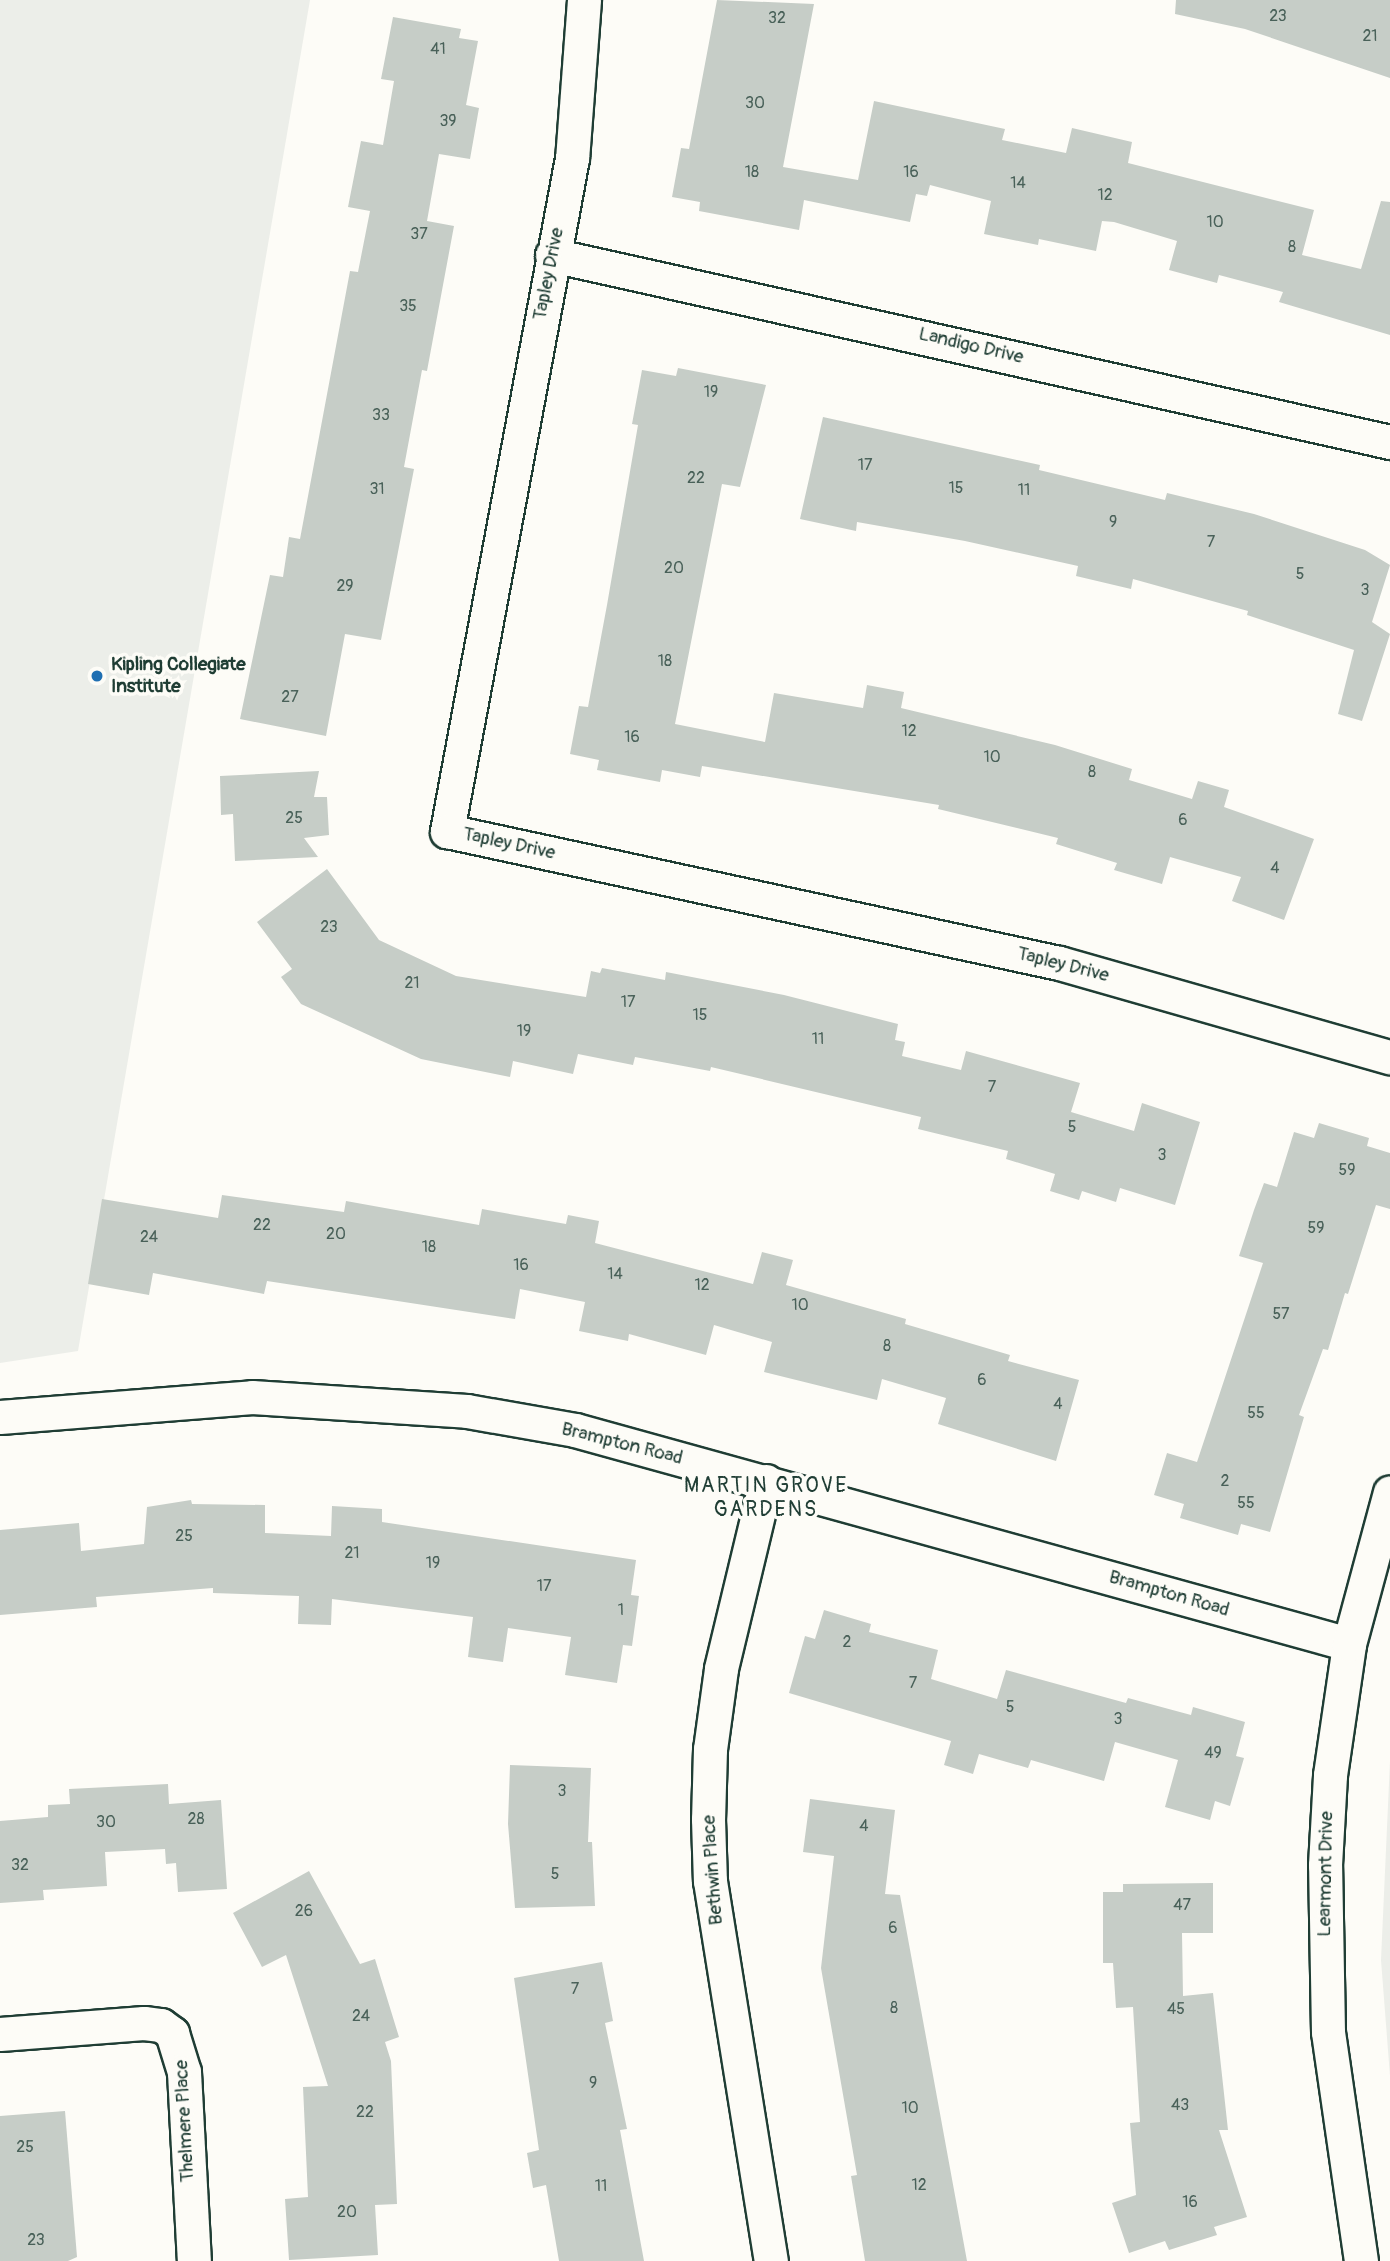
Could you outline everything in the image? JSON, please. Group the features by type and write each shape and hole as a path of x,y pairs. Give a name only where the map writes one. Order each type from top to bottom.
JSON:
{"street":[{"name":"Tapley Drive","path":"584,0 572,158 447,831 1059,963 1390,1057"},
{"name":"Landigo Drive","path":"552,255 1390,442"},
{"name":"Brampton Road","path":"0,1417 252,1397 467,1411 575,1430 1349,1644"},
{"name":"Bethwin Place","path":"766,1481 721,1669 710,1749 708,1819 710,1881 771,2261"},
{"name":"Learmont Drive","path":"1361,2261 1336,2110 1325,1946 1330,1775 1349,1644 1390,1492"},
{"name":"Thelmere Place","path":"0,2034 144,2023 161,2025 172,2033 184,2072 194,2261"}],"shaded area":[{"name":"Kipling Collegiate Institute","path":"0,0 310,0 78,1351 0,1363"},
{"path":"1390,1761 1390,2076 1381,1960"}],"building":[{"path":"717,0 814,4 783,167 858,180 874,101 1005,129 1002,140 1066,153 1072,128 1132,142 1128,163 1314,210 1302,255 1361,269 1381,201 1390,202 1390,335 1279,302 1283,292 1219,275 1217,283 1169,270 1177,241 1114,222 1102,221 1096,251 1039,239 1038,245 984,234 991,201 930,185 927,196 916,194 910,222 804,200 799,230 699,211 700,202 672,197 681,148 689,149"},
{"path":"1176,0 1390,0 1390,78 1245,29 1175,14"},
{"path":"393,17 461,29 459,38 478,41 466,105 479,108 470,159 439,154 427,221 454,226 427,371 422,370 404,467 414,469 381,640 345,634 326,736 240,719 270,575 283,577 289,537 300,539 350,271 358,272 370,211 348,207 361,141 383,145 394,81 381,79"},
{"path":"678,368 766,385 740,487 722,484 675,724 765,742 774,693 863,708 867,685 904,692 901,708 1055,745 1132,769 1129,780 1192,799 1198,781 1229,790 1224,807 1314,839 1284,920 1232,901 1241,877 1170,857 1162,884 1114,870 1117,863 1056,844 1058,838 938,809 939,805 702,766 700,777 662,770 660,782 597,770 599,760 570,754 579,706 588,707 638,425 632,424 642,370 676,376"},
{"path":"823,417 1040,465 1039,470 1165,500 1167,493 1254,514 1365,550 1390,565 1372,622 1390,634 1362,721 1338,714 1354,650 1247,615 1248,611 1133,579 1131,589 1076,576 1078,566 965,541 857,522 856,531 800,519"},
{"path":"319,771 314,797 327,797 329,835 304,838 318,857 235,861 233,814 221,815 220,776"},
{"path":"327,869 379,940 456,976 586,997 591,971 600,973 602,968 665,980 666,972 784,995 898,1024 895,1040 905,1042 902,1056 961,1070 966,1051 1080,1083 1071,1112 1134,1131 1142,1103 1200,1122 1175,1205 1120,1188 1116,1202 1082,1191 1079,1200 1050,1191 1055,1174 1006,1159 1008,1151 918,1129 921,1117 711,1067 710,1071 635,1057 633,1065 578,1054 573,1074 513,1061 510,1077 421,1059 301,1004 281,977 292,969 257,922"},
{"path":"1319,1123 1369,1138 1367,1146 1390,1153 1390,1209 1376,1205 1328,1350 1323,1349 1299,1415 1304,1417 1270,1532 1241,1524 1238,1535 1180,1518 1184,1504 1154,1495 1167,1453 1197,1462 1263,1263 1239,1256 1264,1183 1277,1187 1294,1132 1314,1138"},
{"path":"222,1195 344,1212 346,1201 479,1225 482,1209 566,1224 568,1215 599,1221 595,1243 753,1284 762,1252 793,1260 786,1285 906,1319 905,1324 1010,1355 1008,1361 1079,1380 1056,1461 938,1424 946,1398 882,1379 877,1400 764,1372 772,1342 714,1325 706,1355 629,1334 628,1341 579,1331 585,1302 520,1289 515,1319 267,1281 264,1294 153,1273 149,1295 88,1284 102,1199 218,1218"},
{"path":"191,1500 192,1504 265,1505 265,1533 331,1536 332,1506 382,1509 382,1522 636,1560 631,1595 639,1596 632,1646 623,1645 617,1683 565,1675 571,1637 508,1628 503,1662 468,1657 473,1617 332,1599 331,1625 298,1624 299,1596 213,1593 213,1588 96,1597 97,1607 0,1615 0,1530 79,1523 81,1551 144,1544 147,1507"},
{"path":"824,1610 871,1624 869,1632 938,1650 931,1679 997,1699 1006,1670 1126,1703 1128,1698 1191,1715 1193,1707 1245,1722 1236,1756 1244,1758 1230,1806 1215,1801 1210,1820 1165,1807 1178,1760 1115,1742 1104,1781 1031,1760 1028,1768 979,1754 973,1774 944,1765 951,1741 789,1693 805,1636 815,1639"},
{"path":"510,1765 591,1768 588,1842 592,1842 595,1906 515,1908 508,1824"},
{"path":"168,1784 169,1804 221,1800 227,1889 178,1892 176,1863 166,1864 165,1849 105,1852 107,1886 43,1890 44,1900 0,1903 0,1821 48,1817 48,1805 70,1804 69,1789"},
{"path":"810,1799 895,1810 885,1894 900,1895 967,2261 865,2261 851,2176 857,2175 821,1968 834,1856 803,1852"},
{"path":"309,1871 360,1964 375,1959 399,2037 385,2042 391,2061 397,2204 375,2205 378,2255 289,2260 285,2199 308,2197 303,2087 328,2086 286,1955 262,1967 233,1913"},
{"path":"1213,1883 1213,1933 1182,1933 1183,1996 1213,1993 1228,2130 1219,2130 1247,2217 1214,2227 1217,2235 1169,2250 1165,2241 1129,2253 1112,2203 1136,2195 1130,2123 1140,2122 1133,2007 1116,2008 1113,1963 1103,1963 1103,1892 1123,1892 1123,1884"},
{"path":"602,1962 613,2021 605,2023 627,2129 620,2130 644,2261 559,2261 546,2185 533,2188 527,2153 539,2150 514,1978"},
{"path":"65,2111 77,2257 68,2261 0,2261 0,2116"}],"place":[{"name":"Kipling Collegiate Institute","path":"97,676"}],"district":[{"name":"MARTIN GROVE GARDENS","path":"766,1498"}]}
